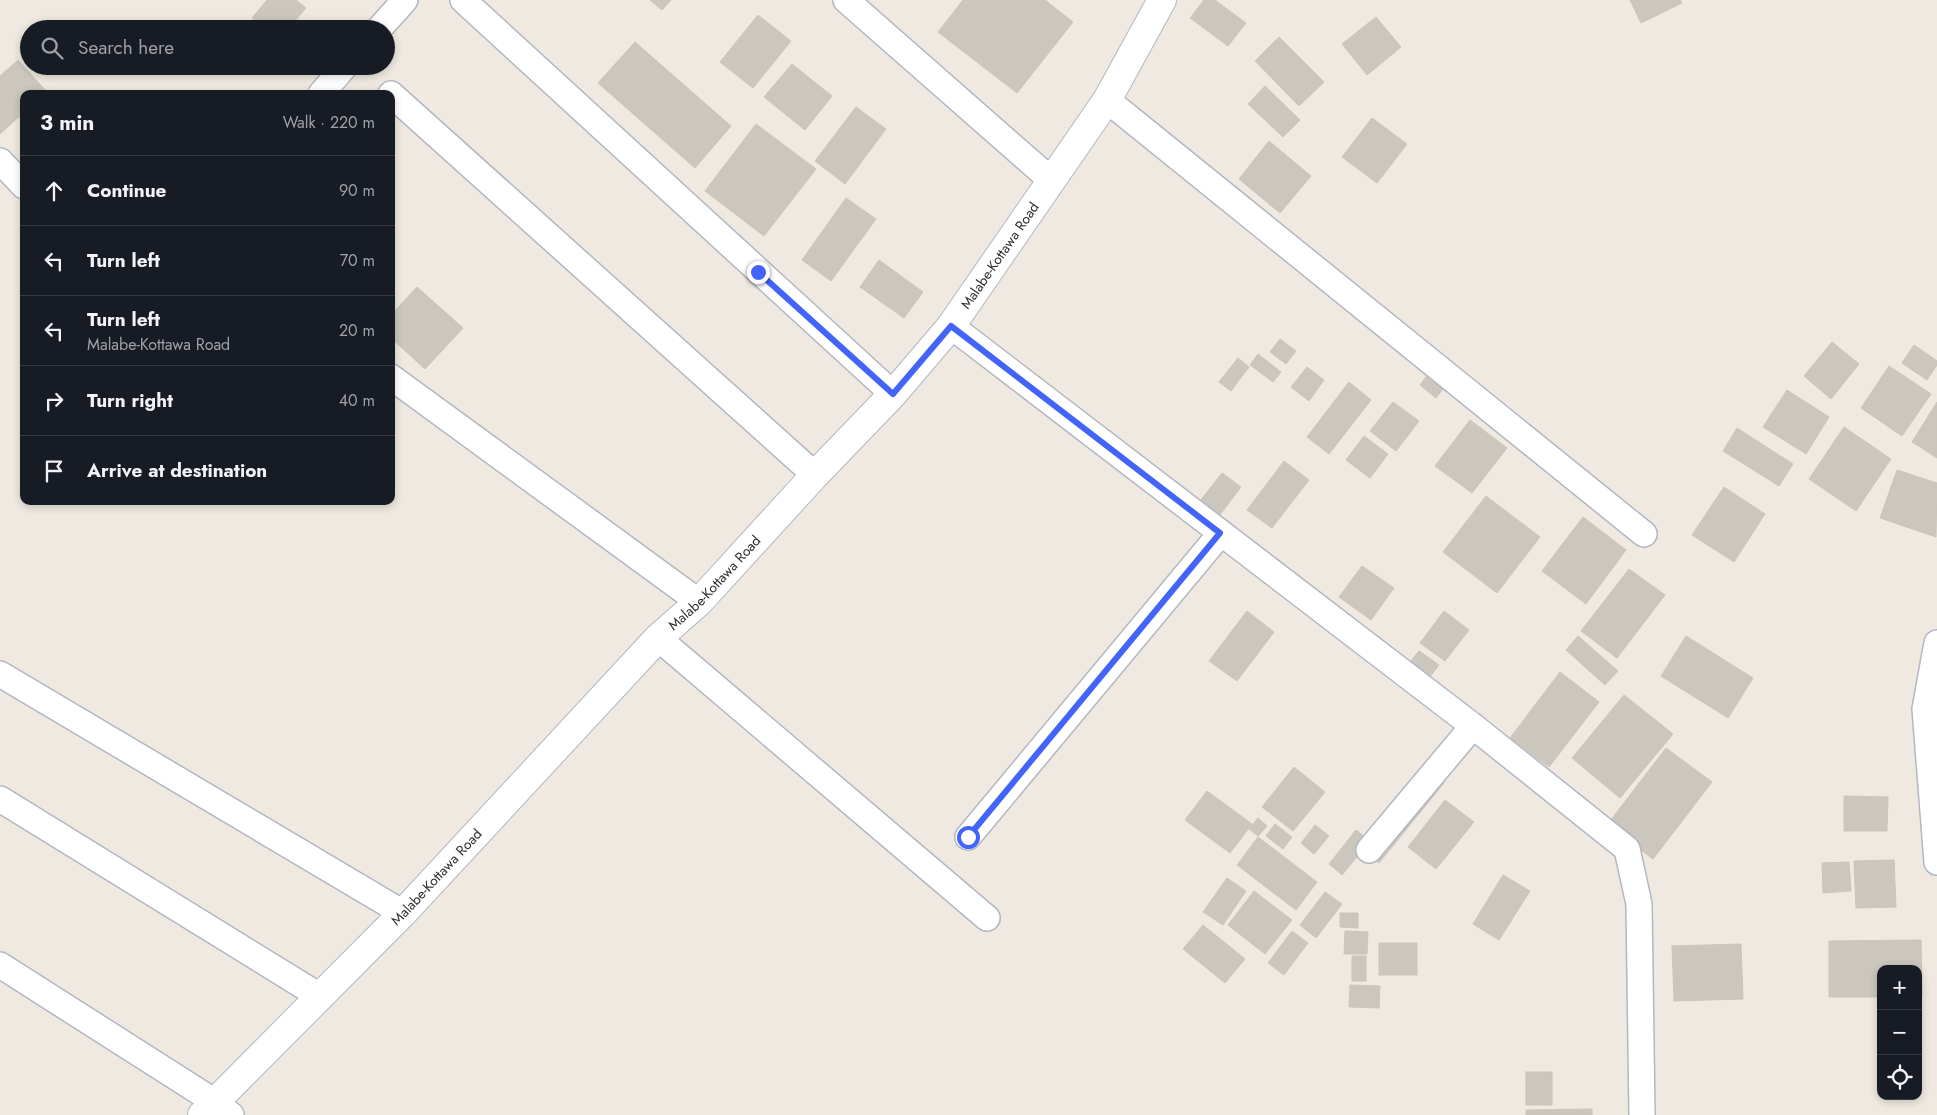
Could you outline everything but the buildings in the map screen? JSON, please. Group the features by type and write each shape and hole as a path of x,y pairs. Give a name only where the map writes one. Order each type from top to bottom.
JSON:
{"main road":[{"name":"Malabe-Kottawa Road","path":"216,1111 658,638 699,602 815,475 893,394 951,326 1107,100 1162,0"}],"street":[{"path":"387,20 405,0"},
{"path":"463,0 893,394"},
{"path":"846,0 1051,180"},
{"path":"324,90 337,75"},
{"path":"395,97 815,475"},
{"path":"1107,100 1644,534"},
{"path":"0,162 20,182"},
{"path":"951,326 1472,726 1627,848 1639,904 1642,1115"},
{"path":"395,380 699,602"},
{"path":"968,837 1220,533"},
{"path":"658,638 987,918"},
{"path":"1937,643 1925,709 1937,862"},
{"path":"0,674 403,913"},
{"path":"1369,850 1472,726"},
{"path":"0,800 321,997"},
{"path":"0,965 216,1111"}],"route":[{"path":"758,272 893,394 951,326 1220,533 968,837"}]}
